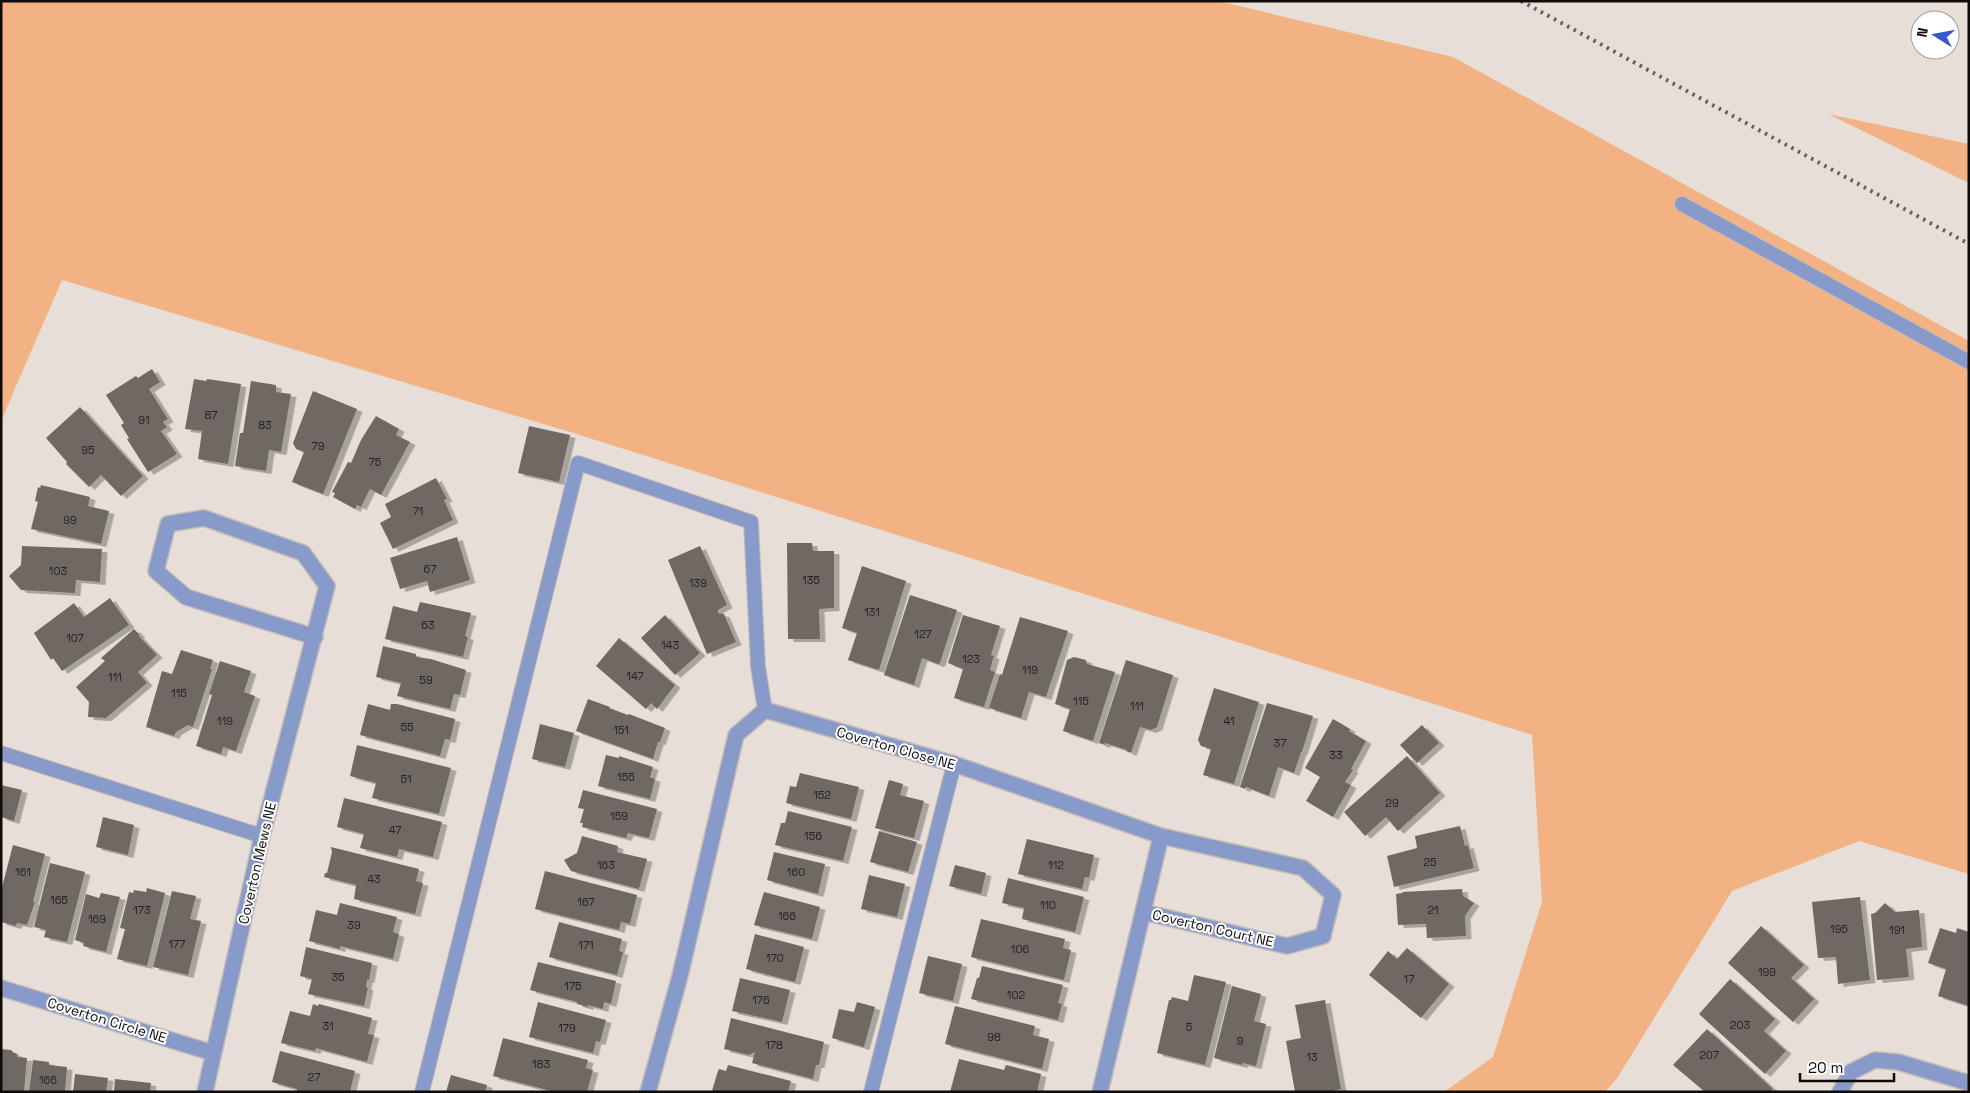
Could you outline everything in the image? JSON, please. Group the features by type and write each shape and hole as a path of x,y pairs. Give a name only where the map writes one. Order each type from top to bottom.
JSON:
{"street":[{"name":"Coverton Mews NE","path":"205,1092 262,836 315,637 327,586 304,553 204,518 168,524 156,571 186,597 315,637"},
{"name":"Coverton Close NE","path":"765,710 954,764 1160,836"},
{"path":"648,1092 680,976 736,735 765,710"},
{"path":"1100,1092 1160,836"},
{"name":"Coverton Court NE","path":"1143,912 1287,946 1323,936 1333,895 1304,868 1160,836"},
{"name":"Coverton Circle NE","path":"1,988 213,1053"},
{"path":"1840,1092 1851,1072 1875,1060 1898,1062 1969,1083"}],"lane":[{"path":"1682,204 1969,362"},
{"path":"422,1092 578,463 751,522 758,667 765,710"},
{"path":"1,753 262,836"},
{"path":"871,1092 954,764"}],"shaded area":[{"path":"1,1 1218,1 1453,57 1969,341 1969,874 1859,841 1732,891 1618,1077 1605,1092 1444,1092 1493,1057 1542,902 1532,735 570,432 62,280 1,421"},
{"path":"1828,114 1969,144 1969,183"}],"building":[{"path":"152,369 160,382 149,389 168,419 163,422 167,427 161,431 177,454 148,472 127,439 129,438 121,425 124,423 106,395 136,376 138,378"},
{"path":"194,379 241,384 228,464 198,459 202,431 185,429"},
{"path":"251,381 276,385 276,392 291,394 281,452 269,450 266,471 235,466 240,433 243,433"},
{"path":"313,391 357,409 323,494 292,482 304,452 296,449 293,443"},
{"path":"80,407 143,476 121,496 101,475 89,487 66,464 67,462 46,438"},
{"path":"376,416 399,429 396,435 410,442 381,495 370,489 361,507 357,505 355,509 333,497 335,493 332,492 348,462 351,463 361,440"},
{"path":"529,426 570,435 559,482 518,473"},
{"path":"436,478 447,499 444,500 453,520 393,549 380,523 391,517 385,504"},
{"path":"41,485 90,497 88,506 109,511 101,544 31,529 38,502 35,501 38,487 40,488"},
{"path":"457,537 470,580 430,592 427,581 400,589 390,558"},
{"path":"787,543 812,543 813,551 834,551 834,608 819,609 820,639 788,639"},
{"path":"22,546 102,549 100,582 76,580 75,593 21,590 9,576 21,565"},
{"path":"700,546 727,605 718,610 718,613 724,614 736,642 707,654 668,560"},
{"path":"862,566 906,581 879,670 848,660 857,633 842,628"},
{"path":"910,595 957,610 940,663 922,658 914,685 884,675"},
{"path":"110,598 129,625 62,671 53,658 51,660 34,633 74,603 84,617"},
{"path":"420,602 471,613 465,636 468,637 463,657 385,639 393,606 417,612"},
{"path":"665,615 700,653 675,675 641,638"},
{"path":"963,615 1000,626 991,655 994,656 990,670 995,672 984,707 954,698 963,669 948,663"},
{"path":"1020,617 1068,631 1046,697 1029,692 1021,718 989,708 1000,674 1002,675"},
{"path":"134,629 157,655 138,672 147,683 106,718 88,717 89,702 76,687 105,661 101,658"},
{"path":"619,638 675,685 657,709 651,703 646,709 596,666"},
{"path":"383,646 466,670 460,695 454,694 450,709 397,696 401,683 376,677"},
{"path":"181,650 213,660 210,669 212,669 193,727 188,725 176,732 174,736 146,727 162,671 172,674"},
{"path":"1074,657 1086,660 1087,664 1115,672 1093,741 1063,731 1070,709 1055,704 1067,660"},
{"path":"1126,660 1173,675 1157,727 1151,730 1140,727 1131,753 1105,743 1105,745 1099,743"},
{"path":"220,661 251,671 244,692 255,696 236,751 223,747 221,754 196,746 212,695 209,694"},
{"path":"1214,688 1259,702 1234,784 1203,775 1211,749 1201,746 1198,740"},
{"path":"588,699 665,728 653,759 576,731"},
{"path":"1267,703 1313,716 1294,773 1278,767 1269,796 1246,787 1245,789 1240,787"},
{"path":"368,704 390,710 391,704 397,704 455,719 450,740 445,739 440,756 360,735"},
{"path":"1333,719 1366,741 1351,769 1353,770 1345,782 1351,785 1333,817 1306,801 1320,777 1305,768"},
{"path":"540,724 574,733 565,767 532,759"},
{"path":"1422,725 1439,743 1417,763 1400,745"},
{"path":"357,745 451,768 439,814 372,798 376,783 350,776"},
{"path":"606,755 619,758 619,756 653,767 650,777 655,779 650,799 598,786"},
{"path":"1407,756 1440,793 1398,831 1386,817 1365,836 1344,812"},
{"path":"800,773 859,787 851,819 786,803 790,786 796,787"},
{"path":"889,780 903,784 900,795 924,801 914,838 875,828"},
{"path":"1,785 22,790 14,821 1,817"},
{"path":"583,790 657,809 649,838 628,833 626,838 582,827 583,823 580,823 584,809 578,808"},
{"path":"344,798 442,822 433,857 399,849 397,857 360,848 364,834 337,827"},
{"path":"788,811 852,827 843,861 775,845 781,823 785,823"},
{"path":"103,817 134,825 128,855 96,847"},
{"path":"1460,826 1465,846 1468,845 1474,868 1394,887 1387,856 1417,848 1415,836"},
{"path":"879,831 917,842 908,872 870,862"},
{"path":"582,836 618,846 617,852 647,859 639,889 571,871 564,860 577,853"},
{"path":"1027,839 1094,855 1089,878 1085,877 1082,889 1018,874"},
{"path":"13,845 45,854 33,902 35,902 27,925 17,923 16,926 1,922 1,891"},
{"path":"331,847 419,869 416,881 423,883 415,914 354,899 356,885 324,877 325,873 327,873 332,852"},
{"path":"774,852 825,864 818,894 767,880"},
{"path":"50,863 85,872 67,942 44,937 46,930 34,927"},
{"path":"955,865 986,873 981,894 949,886"},
{"path":"545,871 637,895 630,924 621,922 619,930 535,909"},
{"path":"869,875 905,884 897,917 861,909"},
{"path":"1008,878 1084,897 1075,932 1022,919 1024,908 1002,903"},
{"path":"147,888 165,893 147,966 117,959 125,929 120,928 129,892 133,893 134,890 146,892"},
{"path":"1462,889 1463,896 1474,903 1465,916 1466,936 1427,938 1426,924 1398,925 1396,894 1402,892"},
{"path":"172,891 196,896 190,919 201,921 188,975 153,967"},
{"path":"764,892 820,907 812,939 754,925"},
{"path":"101,893 120,897 106,952 83,946 84,943 75,940 86,894 99,898"},
{"path":"1860,897 1870,980 1838,984 1836,957 1818,958 1812,902"},
{"path":"340,903 397,917 393,932 399,934 393,959 340,946 340,949 309,941 316,910 337,915"},
{"path":"1885,903 1895,912 1919,910 1922,947 1906,949 1909,977 1877,980 1871,914 1875,913"},
{"path":"981,919 1065,939 1063,948 1071,950 1064,980 971,957"},
{"path":"559,922 622,939 619,951 623,952 617,975 549,957"},
{"path":"1761,926 1804,965 1791,978 1814,999 1793,1022 1728,963"},
{"path":"1940,928 1956,933 1957,928 1969,932 1969,1006 1938,996 1946,969 1928,963"},
{"path":"755,934 804,947 795,982 746,969"},
{"path":"306,947 372,963 369,980 367,980 366,987 368,988 364,1006 308,994 312,979 300,976"},
{"path":"1407,948 1449,984 1421,1018 1369,975 1388,951 1397,959"},
{"path":"928,956 962,964 953,1001 919,993"},
{"path":"538,962 616,981 611,1004 604,1002 603,1009 588,1005 588,1007 577,1004 577,1002 530,990"},
{"path":"982,966 1063,985 1058,1003 1062,1004 1058,1020 971,999"},
{"path":"1194,975 1226,982 1205,1065 1157,1053 1169,1000 1172,997 1188,1001"},
{"path":"740,978 790,990 782,1022 732,1011"},
{"path":"1730,979 1775,1019 1764,1031 1786,1051 1765,1074 1699,1014"},
{"path":"1232,986 1261,994 1254,1021 1266,1024 1256,1066 1243,1063 1242,1065 1214,1058"},
{"path":"1325,1000 1341,1089 1328,1092 1295,1092 1286,1041 1301,1038 1295,1005"},
{"path":"538,1002 606,1020 600,1042 596,1041 593,1053 529,1037"},
{"path":"857,1002 875,1007 864,1047 832,1038 839,1009 854,1012"},
{"path":"313,1004 372,1018 368,1034 374,1035 367,1062 316,1048 315,1051 281,1043 290,1011 310,1016"},
{"path":"955,1006 1035,1026 1033,1035 1049,1039 1042,1069 945,1044"},
{"path":"731,1018 824,1042 819,1065 816,1065 813,1079 752,1063 755,1052 749,1055 724,1049"},
{"path":"1707,1029 1773,1089 1770,1092 1705,1092 1673,1065"},
{"path":"503,1038 588,1060 586,1068 593,1070 587,1092 555,1092 493,1076"},
{"path":"1,1049 11,1050 17,1054 17,1057 27,1058 24,1092 1,1092"},
{"path":"280,1051 355,1071 350,1092 296,1092 297,1089 272,1082"},
{"path":"959,1059 1004,1070 1006,1065 1041,1074 1037,1092 950,1092"},
{"path":"33,1060 49,1062 49,1065 67,1067 65,1092 29,1092"},
{"path":"728,1065 791,1081 788,1092 712,1091 719,1069 726,1071"},
{"path":"75,1074 108,1078 106,1092 73,1092"},
{"path":"451,1075 487,1085 485,1092 446,1092"},
{"path":"115,1079 151,1083 150,1092 114,1092"}],"railway":[{"path":"1521,1 1969,244"}]}
